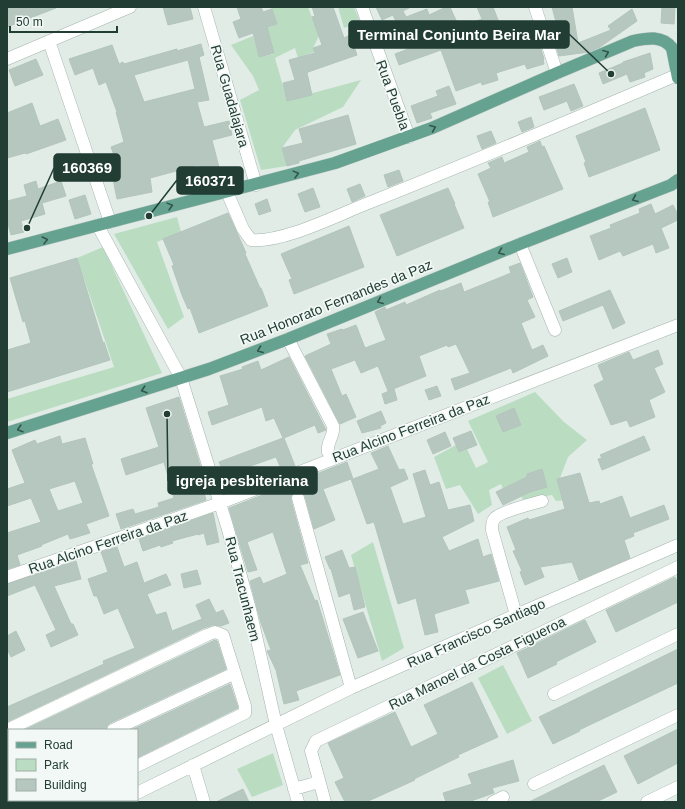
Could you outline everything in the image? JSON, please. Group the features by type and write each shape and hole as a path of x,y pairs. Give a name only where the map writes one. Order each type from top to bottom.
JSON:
{"main road":[{"path":"7,249 335,163 409,137 633,41 645,38 655,38 664,41 675,49 678,76"},
{"name":"Rua Honorato Fernandes da Paz","path":"7,433 209,369 288,339 674,183"}],"street":[{"path":"7,58 130,7"},
{"name":"Rua Guadalajara","path":"204,7 256,184"},
{"name":"Rua Puebla","path":"362,7 409,137"},
{"path":"535,7 557,73"},
{"path":"49,41 110,222"},
{"path":"227,192 243,229 251,240 260,241 275,238 307,228 474,162 678,76"},
{"name":"Rua Tracunhaem","path":"98,226 181,378 220,503 250,609 276,725 298,802"},
{"path":"520,244 555,330"},
{"name":"Rua Alcino Ferreira da Paz","path":"7,577 220,503 678,325"},
{"path":"288,339 333,426 334,431 328,445 328,452"},
{"path":"298,498 351,688"},
{"path":"516,615 495,542 492,522 496,517 502,514 542,501"},
{"name":"Rua Francisco Santiago","path":"138,792 351,688 678,545"},
{"name":"Rua Manoel da Costa Figueroa","path":"325,802 311,751 316,741 678,567"},
{"path":"9,729 215,632 223,635 245,706 245,713 138,766"},
{"path":"554,694 678,634"},
{"path":"115,729 235,673"},
{"path":"534,784 678,714"},
{"path":"193,765 204,802"},
{"path":"294,789 319,782"},
{"path":"647,802 678,787"}],"green space":[{"path":"271,7 308,7 319,36 313,48 314,52 298,58 295,48 275,58 287,100 361,80 343,107 295,130 282,148 287,166 261,170 240,100 259,90 253,76 231,45 253,36 259,57 274,54 266,28 277,24"},
{"path":"338,7 354,7 360,22 344,28"},
{"path":"177,217 181,232 157,242 184,317 168,329 114,234"},
{"path":"103,247 162,373 7,422 7,399 114,367 77,258"},
{"path":"535,392 564,422 587,440 568,457 560,478 568,500 556,501 552,495 523,500 515,483 503,489 501,484 489,490 492,505 478,514 460,485 446,489 434,457 456,445 459,452 467,449 476,468 488,462 468,421"},
{"path":"373,542 404,648 382,661 351,555"},
{"path":"503,665 532,721 507,734 478,678"},
{"path":"273,753 283,785 252,797 237,769"}],"building":[{"path":"7,7 56,7 56,8 7,27"},
{"path":"163,7 190,7 193,19 168,25"},
{"path":"237,7 261,7 263,12 272,9 277,24 267,27 274,53 259,57 253,33 239,38 233,22 241,19"},
{"path":"312,7 333,7 344,38 350,35 357,55 308,72 312,95 287,101 283,83 295,80 289,60 315,53 313,48 322,45 312,17 315,16"},
{"path":"376,7 411,7 403,11 406,17 427,9 429,15 446,7 450,7 459,27 482,19 477,7 493,7 505,38 514,36 517,47 538,40 544,59 544,64 527,69 525,64 496,73 498,80 482,85 481,82 456,91 441,50 399,65 395,54 408,49 393,15 382,20"},
{"path":"552,7 572,7 578,43 611,30 608,26 632,9 637,21 600,47 589,52 559,56 553,36 555,35 553,23 556,22"},
{"path":"662,7 675,7 674,24 661,23"},
{"path":"201,44 204,55 199,57 209,100 197,102 204,127 229,121 232,135 212,140 223,183 204,188 199,165 150,178 152,192 117,199 112,174 120,172 111,147 124,142 117,112 106,82 99,85 93,68 75,75 69,59 112,45 119,64 123,62 124,64 177,49 177,51","holes":["188,60 195,89 144,102 134,75"]},
{"path":"650,53 653,69 644,73 645,77 630,82 627,74 603,84 599,73 623,62"},
{"path":"36,59 43,75 15,86 9,70"},
{"path":"574,84 583,106 571,111 567,101 544,110 539,97"},
{"path":"449,86 456,104 430,113 432,118 417,123 411,106 438,96 436,91"},
{"path":"32,103 40,126 58,119 66,140 26,154 7,158 7,113"},
{"path":"645,108 660,150 589,177 584,163 586,162 576,136"},
{"path":"348,115 356,144 287,166 282,148 303,143 299,129"},
{"path":"531,117 534,127 522,132 518,122"},
{"path":"491,131 496,143 482,149 477,136"},
{"path":"540,141 542,147 544,146 563,189 493,217 488,202 490,202 478,174 491,168 488,163 502,157 504,163 529,152 527,147"},
{"path":"399,170 403,181 388,187 384,175"},
{"path":"36,181 38,189 61,181 66,196 42,203 45,214 21,221 24,232 11,235 7,220 7,201 27,196 24,185"},
{"path":"360,184 365,196 352,202 347,189"},
{"path":"313,188 320,207 305,212 298,194"},
{"path":"448,188 464,228 397,256 380,215"},
{"path":"85,195 91,214 75,219 69,200"},
{"path":"267,199 271,211 259,215 255,204"},
{"path":"651,204 655,214 673,205 678,215 678,220 661,228 669,248 656,253 653,244 623,256 620,251 599,260 590,236 611,228 610,225 640,213 639,209"},
{"path":"228,213 268,306 199,333 190,308 188,309 182,295 172,266 174,265 163,239"},
{"path":"349,226 364,267 294,294 289,280 292,279 281,254"},
{"path":"77,258 103,343 104,342 110,360 7,392 7,350 31,343 10,278"},
{"path":"567,258 572,272 558,278 552,264"},
{"path":"520,263 533,297 527,300 535,317 521,323 532,350 543,345 548,356 513,373 511,368 455,390 451,379 470,373 456,344 448,347 447,345 419,356 426,376 388,391 378,366 361,373 355,360 331,369 342,396 346,394 356,417 340,424 305,356 331,344 327,334 356,325 365,348 386,340 375,312 385,307 386,310 405,302 406,305 440,290 441,291 461,283 464,292 511,273 509,267"},
{"path":"610,290 625,323 613,329 603,305 563,321 559,311"},
{"path":"658,350 663,364 654,368 665,392 649,400 655,417 630,427 627,420 611,425 594,385 604,380 598,365 629,352 633,360"},
{"path":"289,357 326,430 318,433 315,425 284,438 295,466 282,471 276,457 225,475 219,462 283,438 274,418 266,421 262,407 212,425 208,412 229,405 220,376 243,369 242,367 258,361 261,370"},
{"path":"437,386 441,396 429,400 425,390"},
{"path":"394,389 397,400 385,404 382,394"},
{"path":"179,397 205,481 201,481 206,500 121,529 116,514 133,509 135,514 159,507 158,503 174,498 164,462 126,475 121,459 159,447 146,408"},
{"path":"514,408 521,425 503,432 496,416"},
{"path":"381,411 386,423 380,426 381,428 362,433 357,421"},
{"path":"471,431 477,445 459,452 453,438"},
{"path":"445,432 451,446 433,454 427,440"},
{"path":"60,436 62,444 85,438 93,464 91,464 109,516 86,524 90,533 70,539 68,534 17,555 20,565 7,569 7,533 41,522 31,498 7,506 7,489 25,483 12,450 35,440 37,444","holes":["75,481 83,503 58,511 49,489"]},
{"path":"644,436 650,450 602,470 598,459 602,458 600,455"},
{"path":"388,446 399,470 404,469 408,479 390,487 403,524 426,517 413,474 425,470 430,485 439,482 448,510 470,505 474,521 442,537 449,551 478,539 483,557 491,554 499,581 465,590 469,603 434,614 438,632 425,635 416,598 398,604 374,522 367,524 351,479 323,489 335,520 314,529 305,496 300,491 296,491 291,496 291,500 308,563 300,565 315,601 317,600 340,675 296,691 299,700 284,704 276,670 267,651 271,650 261,623 250,581 260,577 263,584 287,574 273,532 247,542 257,570 248,572 229,508 347,462 353,479 379,469 371,453"},
{"path":"542,469 547,487 530,492 503,505 496,492 527,477 527,474"},
{"path":"580,473 589,503 599,501 600,504 622,496 630,518 664,505 669,519 633,533 634,536 624,540 630,558 579,580 572,562 540,567 544,577 525,585 520,572 522,571 513,551 516,550 507,527 528,518 529,520 565,509 557,479"},
{"path":"213,513 219,542 207,545 204,533 172,541 173,543 161,547 160,545 143,551 139,539"},
{"path":"117,547 124,567 137,562 144,583 166,574 171,585 147,594 156,615 166,612 172,631 202,619 196,605 209,599 216,613 223,610 229,623 221,626 213,625 204,628 7,722 7,707 104,664 103,661 135,648 118,608 104,614 97,596 94,596 88,579 108,572 101,552"},
{"path":"342,550 349,568 355,567 365,607 354,610 350,593 339,597 331,569 325,557"},
{"path":"76,561 81,579 54,586 71,624 73,624 78,635 51,647 46,635 56,630 35,585 7,596 7,584"},
{"path":"197,570 201,584 184,588 181,574"},
{"path":"675,577 678,584 678,602 616,632 606,610"},
{"path":"363,612 378,651 358,658 343,619"},
{"path":"585,620 596,642 528,678 517,653"},
{"path":"16,631 25,650 11,657 7,649 7,636"},
{"path":"215,640 217,641 226,669 110,723 106,729 26,729"},
{"path":"678,649 678,683 553,744 539,717"},
{"path":"472,682 498,737 458,755 459,757 414,779 415,780 366,802 345,802 335,782 344,778 328,743 395,712 411,747 438,734 424,705"},
{"path":"230,684 238,708 138,758 138,729 133,729"},
{"path":"678,729 678,763 638,784 624,756"},
{"path":"513,760 519,781 492,788 494,793 468,802 446,802 443,793 472,784 468,774"},
{"path":"604,765 617,792 596,802 529,802"},
{"path":"243,789 249,802 216,802"}],"place":[{"name":"Terminal Conjunto Beira Mar","path":"611,74"},
{"name":"160371","path":"149,216"},
{"name":"160369","path":"27,228"},
{"name":"igreja pesbiteriana","path":"167,414"}]}
